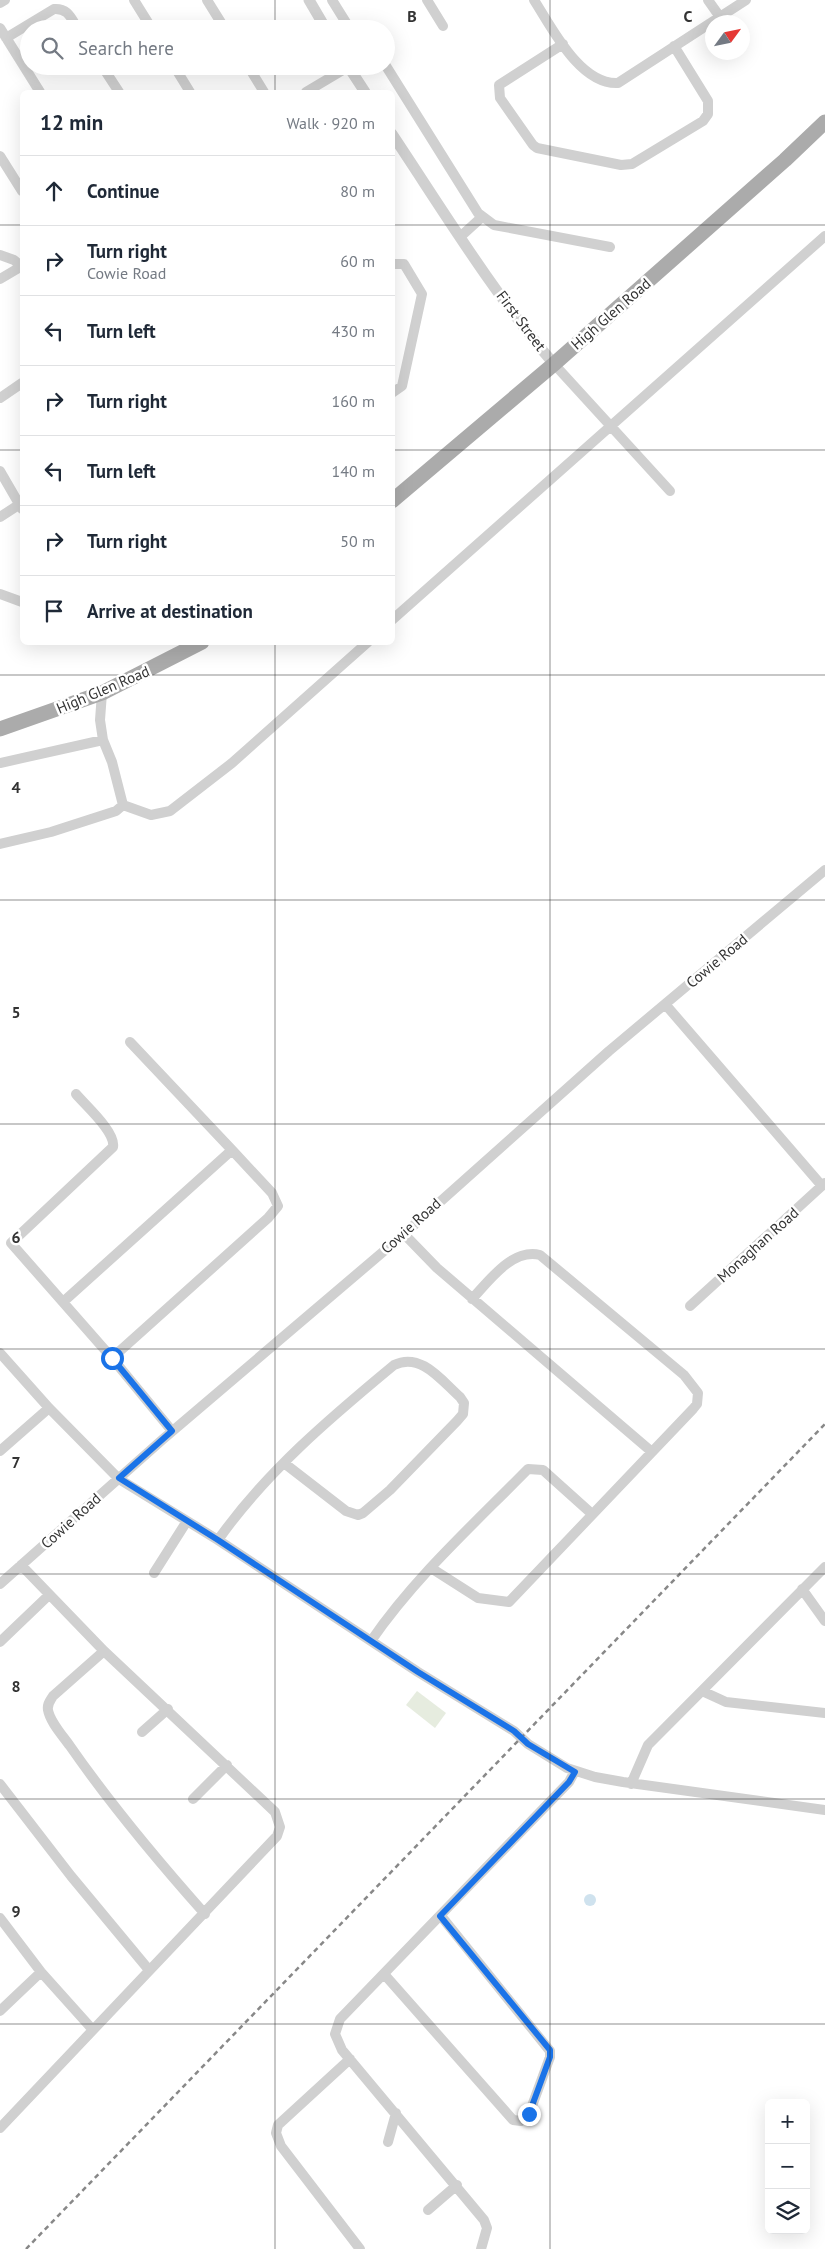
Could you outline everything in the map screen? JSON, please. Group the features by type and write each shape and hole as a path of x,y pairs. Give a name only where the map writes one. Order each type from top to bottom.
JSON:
{"main road":[{"name":"High Glen Road","path":"395,498 554,364 785,160 825,122"},
{"name":"High Glen Road","path":"0,730 102,693 196,645"}],"street":[{"path":"0,3 5,0"},
{"path":"134,0 146,20"},
{"path":"207,0 219,20"},
{"path":"309,0 321,20"},
{"path":"332,0 344,20"},
{"path":"427,0 442,26"},
{"path":"534,0 563,44 589,74 613,83 618,83 705,26"},
{"path":"708,0 719,15"},
{"path":"723,15 746,0"},
{"path":"36,20 54,9 61,8 67,12 72,20"},
{"path":"0,28 20,60"},
{"path":"6,38 20,30"},
{"path":"563,44 499,85 500,98 537,148 621,165 637,163 702,122 708,114 708,101 674,46"},
{"path":"29,75 39,90"},
{"path":"108,75 117,90"},
{"path":"180,75 189,90"},
{"path":"254,75 263,90"},
{"path":"309,90 335,75"},
{"path":"353,75 364,90"},
{"path":"392,75 482,217 494,225 508,229 610,247"},
{"name":"First Street","path":"395,139 460,237 528,334 670,491"},
{"path":"0,156 20,188"},
{"path":"460,237 482,217"},
{"path":"395,617 825,236"},
{"path":"0,255 20,264"},
{"path":"395,263 400,262 409,268 422,294 402,386 395,391"},
{"path":"0,279 20,267"},
{"path":"0,398 20,384"},
{"path":"0,471 20,504"},
{"path":"0,517 20,507"},
{"path":"0,594 20,601"},
{"path":"124,805 152,815 170,811 232,763 365,645"},
{"path":"102,693 100,720 103,740 112,762 124,805"},
{"path":"0,763 103,740"},
{"path":"0,844 51,832 116,811 124,805"},
{"name":"Cowie Road","path":"0,1584 172,1431 404,1234 477,1167 665,1004 825,870"},
{"path":"665,1004 824,1185"},
{"path":"112,1358 268,1218 278,1206 272,1193 130,1042"},
{"path":"76,1094 110,1133 114,1142 11,1243 112,1358 172,1431"},
{"path":"63,1302 232,1150"},
{"name":"Monaghan Road","path":"690,1306 824,1185"},
{"path":"404,1234 437,1268 652,1452"},
{"path":"431,1568 478,1598 508,1602 697,1404 698,1393 684,1375 540,1255 524,1254 517,1257 472,1298"},
{"path":"0,1353 49,1408 119,1478 514,1731 528,1744 575,1772 631,1784 825,1810"},
{"path":"218,1540 246,1502 284,1463 373,1382 403,1361 419,1362 428,1368 464,1403 463,1414 457,1421 390,1490 363,1514 352,1514 346,1511 284,1463"},
{"path":"0,1451 49,1408"},
{"path":"371,1641 384,1622 431,1568 528,1469 543,1470 592,1514"},
{"path":"154,1573 187,1521"},
{"path":"0,2128 149,1970 205,1914 277,1836 280,1827 275,1812 168,1708 104,1651 21,1565"},
{"path":"631,1784 648,1745 825,1567"},
{"path":"802,1589 825,1621"},
{"path":"0,1642 49,1595"},
{"path":"104,1651 54,1696 49,1702 49,1712 93,1777 166,1870 205,1914"},
{"path":"702,1691 726,1702 825,1713"},
{"path":"142,1732 168,1708"},
{"path":"193,1800 227,1765"},
{"path":"480,2249 486,2228 484,2220 457,2185 342,2050 335,2034 340,2020 530,1824 575,1772"},
{"path":"0,1784 71,1876 149,1970"},
{"path":"384,1974 513,2120 521,2122 529,2114 550,2057 550,2050 440,1916"},
{"path":"0,1918 42,1972 93,2030"},
{"path":"0,2011 42,1972"},
{"path":"350,2059 278,2125 276,2133 281,2146 360,2249"},
{"path":"388,2142 396,2113"},
{"path":"428,2210 457,2185"}],"shaded area":[{"path":"417,1691 446,1713 435,1728 406,1705"}],"water":[{"path":"588,1894 592,1894 596,1900 592,1906 588,1906 584,1902 584,1898"}],"railway":[{"path":"26,2249 825,1424"}],"route":[{"path":"112,1358 172,1431 119,1478 218,1540 418,1672 514,1731 528,1744 575,1772 569,1782 440,1916 550,2050 550,2057 529,2114"}]}
